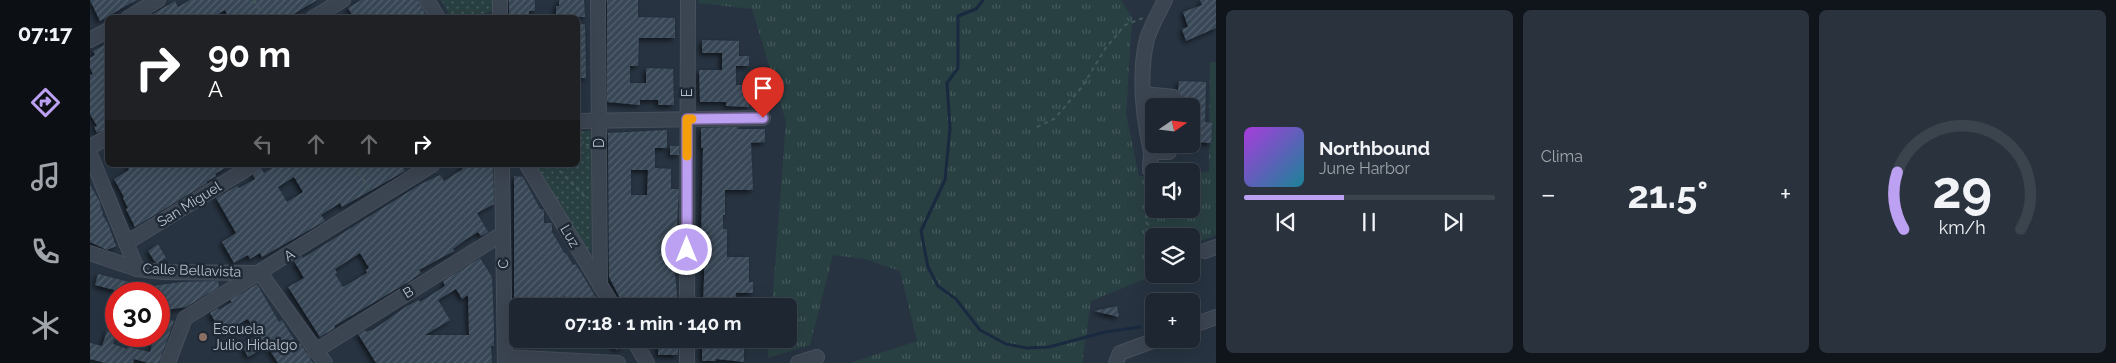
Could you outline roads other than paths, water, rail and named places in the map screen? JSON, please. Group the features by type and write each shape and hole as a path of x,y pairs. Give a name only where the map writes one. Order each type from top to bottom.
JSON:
{"street":[{"path":"133,15 158,0"},
{"path":"318,15 344,0"},
{"path":"427,0 436,15"},
{"path":"500,0 500,15"},
{"name":"D","path":"598,0 600,286"},
{"name":"E","path":"687,298 688,0"},
{"path":"1145,126 1143,94 1147,40 1162,6"},
{"path":"90,40 105,32"},
{"path":"1143,94 1174,97"},
{"path":"580,120 763,118"},
{"path":"90,148 105,139"},
{"name":"Calle Bellavista","path":"90,154 137,269 163,272 260,273 314,351 325,363"},
{"name":"San Miguel","path":"126,243 250,167"},
{"name":"A","path":"168,363 185,318 429,167"},
{"name":"C","path":"502,167 505,360"},
{"name":"Luz","path":"528,167 608,298"},
{"name":"B","path":"314,351 502,234"},
{"path":"90,253 137,269"},
{"path":"1200,323 1216,317"},
{"path":"1118,358 1145,345"},
{"path":"639,348 648,363"},
{"path":"687,348 687,363"},
{"path":"798,363 817,357"},
{"path":"505,360 618,363"}],"waterway":[{"path":"983,0 976,9 958,16 958,68 947,83 950,128 945,180 921,231 928,267 938,286 956,299 980,330 1006,344 1027,348 1049,347 1105,332 1140,327"}],"place":[{"name":"Escuela Julio Hidalgo","path":"203,337"}]}
